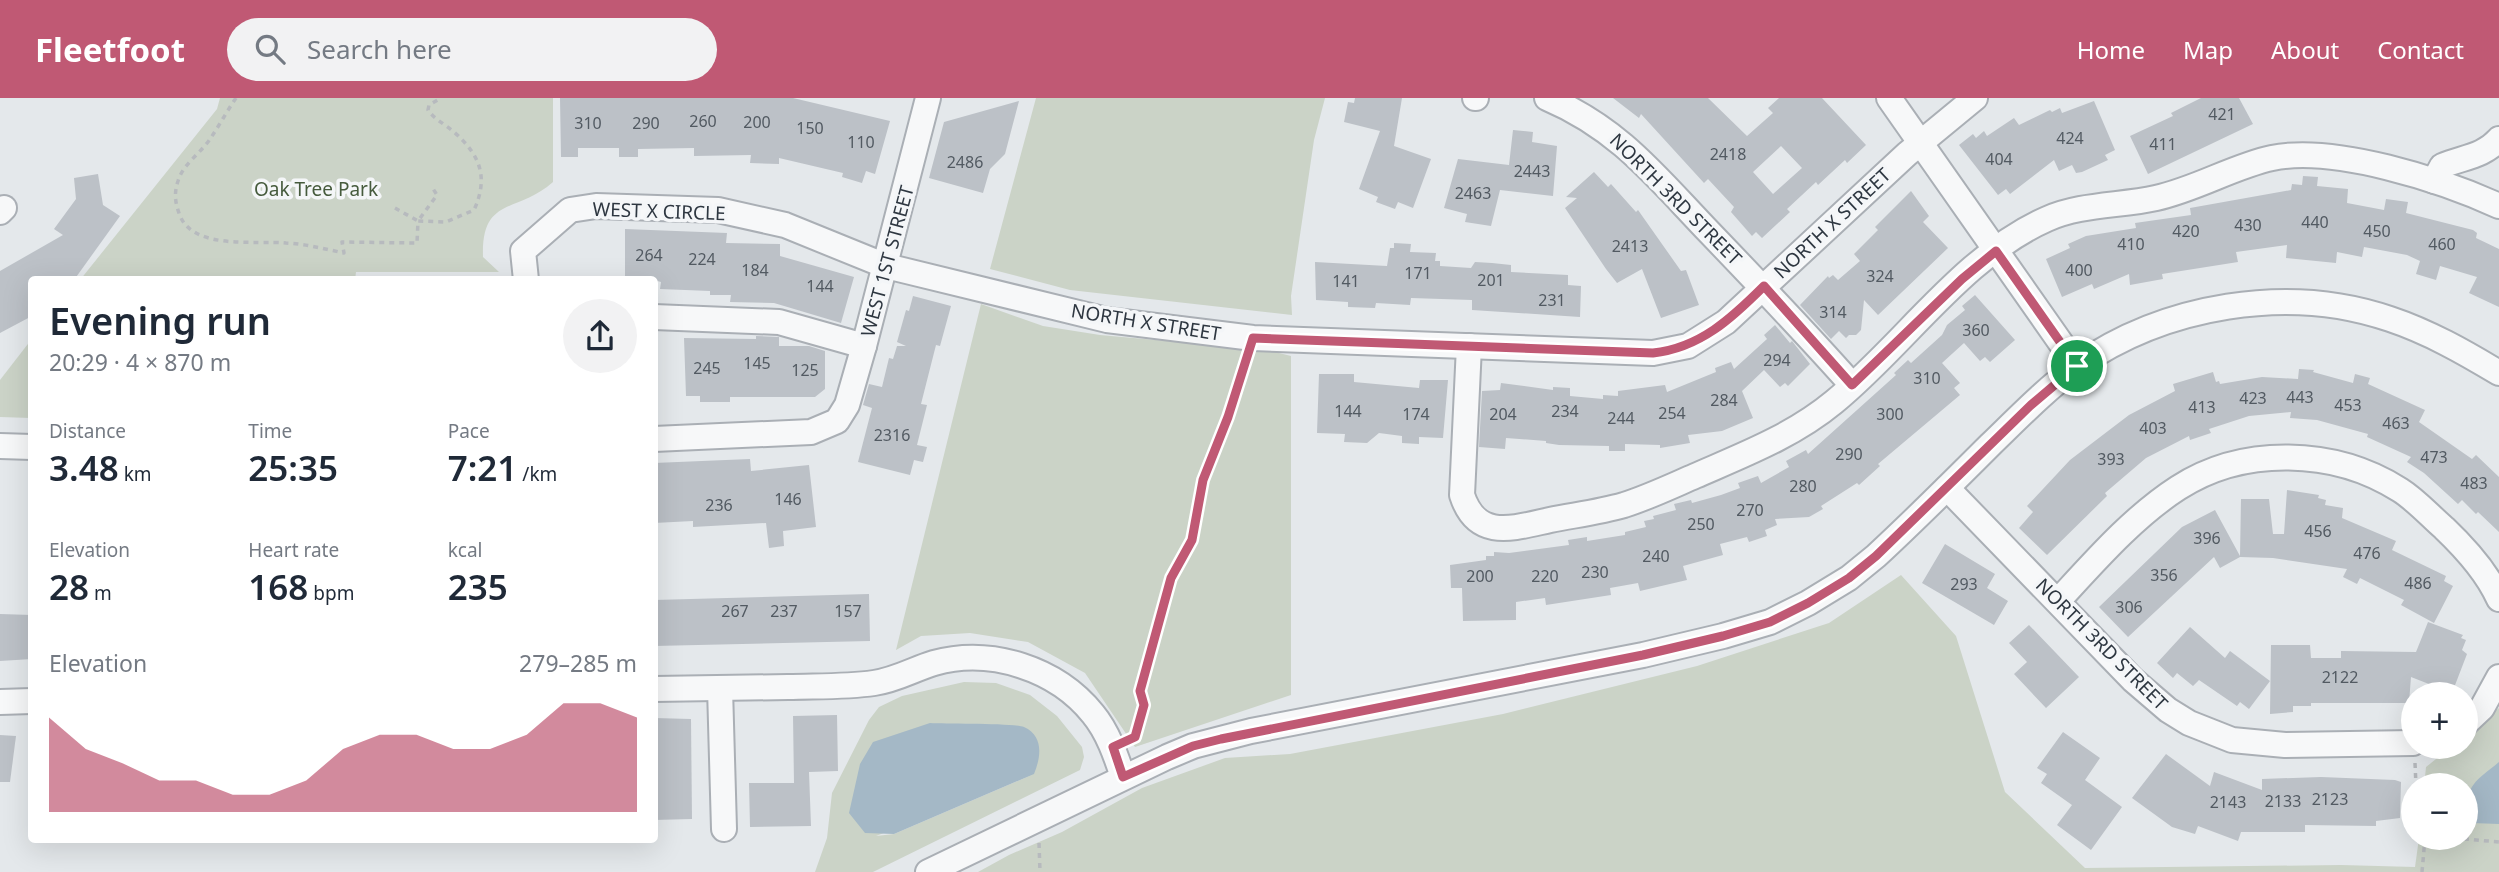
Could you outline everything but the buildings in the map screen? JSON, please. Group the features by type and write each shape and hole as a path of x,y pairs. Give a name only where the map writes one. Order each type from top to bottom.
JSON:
{"street":[{"name":"WEST 1ST STREET","path":"658,439 811,432 837,421 847,405 864,346 928,98"},
{"name":"NORTH 3RD STREET","path":"1547,98 1598,124 1625,144 1764,286 1852,385"},
{"path":"1889,98 2077,366"},
{"name":"NORTH X STREET","path":"886,266 1107,320 1253,338 1653,353 1670,351 1708,335 1726,322 1920,143 1975,98"},
{"path":"2434,181 2442,166 2478,155 2490,149 2499,139"},
{"path":"1469,345 1462,495 1472,516 1492,528 1517,527 1639,500 1789,433 1821,412 1852,385 1962,279 1996,251 2033,226 2058,214 2152,199 2187,190 2274,158 2300,156 2378,165 2434,181 2499,206"},
{"name":"WEST X CIRCLE","path":"526,276 523,251 570,209 596,206 718,209 785,225 886,266"},
{"path":"928,872 1193,746 1251,731 1643,655 1770,622 1849,578 1947,488 2031,405 2077,366 2118,342 2182,317 2223,307 2280,303 2318,304 2388,318 2438,338 2499,373"},
{"path":"658,317 779,323 864,346"},
{"path":"0,446 28,447"},
{"path":"2058,601 2095,561 2154,505 2179,487 2228,465 2283,457 2342,465 2375,476 2401,490 2457,541 2484,574 2499,599"},
{"name":"NORTH 3RD STREET","path":"1947,488 2151,697 2168,710 2211,734 2232,740 2285,745 2401,743"},
{"path":"658,689 874,683 904,676 934,663 968,658 1012,663 1046,675 1071,692 1095,716 1113,747 1123,777"},
{"path":"2478,712 2499,677"},
{"path":"720,688 724,829"},
{"path":"0,702 28,701"}],"path":[{"path":"236,98 212,137 184,168 177,182 174,200 181,220 191,230 212,239 237,243 284,242 344,253 342,242 418,243 418,221 437,195 432,187"},
{"path":"395,208 418,221 446,222 474,210 481,196 482,171 470,149 428,110 429,105 441,98"},
{"path":"1113,747 1135,737 1144,705 1140,691 1171,578 1192,540 1203,480 1228,417 1253,338"},
{"path":"1035,820 1040,872"},
{"path":"2478,840 2499,842"},
{"path":"2421,872 2424,850"}],"green space":[{"name":"Oak Tree Park","path":"220,98 553,98 553,182 540,192 504,209 488,224 483,257 499,272 356,272 356,276 83,276 217,109"},
{"path":"1036,98 1325,98 1314,140 1291,296 1292,315 1070,290 990,269"},
{"path":"981,304 1043,326 1100,335 1267,350 1291,356 1291,695 1135,747 1085,673 1028,642 970,633 921,636 896,650"},
{"path":"28,344 28,418 0,417 0,380"},
{"path":"1901,575 1956,636 2005,792 2085,868 2341,865 2415,867 2417,850 2478,850 2478,773 2425,773 2426,767 2436,759 2478,759 2478,725 2499,708 2499,872 978,872 1062,832 1142,788 1225,758 1290,754 1503,714 1697,666 1829,623"},
{"path":"964,682 996,683 1030,695 1057,716 1082,747 1084,757 1080,770 873,872 815,872 827,838 832,793 869,720 879,707 902,696","holes":["1034,774 894,834 876,836"]}],"water":[{"path":"930,723 1024,727 1038,741 1038,761 1034,774 894,834 865,833 849,813 860,764 873,742"},
{"path":"2499,762 2499,824 2478,823 2478,779"}],"route":[{"path":"1996,251 2077,366 2031,405 1876,556 1849,578 1770,622 1643,655 1251,731 1193,746 1123,777 1113,747 1135,737 1144,705 1140,691 1171,578 1192,540 1203,480 1228,417 1253,338 1653,353 1670,351 1708,335 1764,286 1852,385 1962,279 1996,251"}]}
